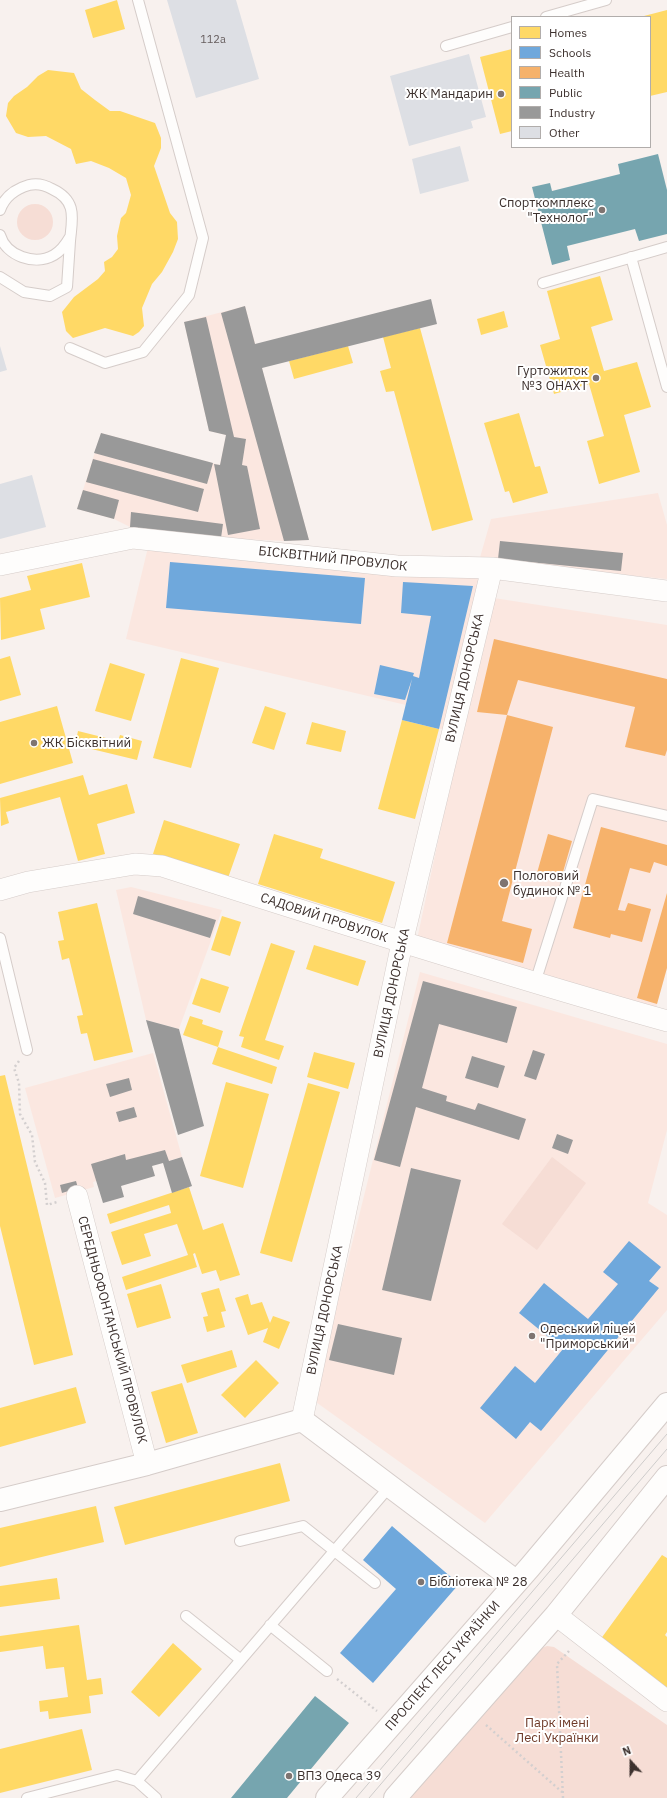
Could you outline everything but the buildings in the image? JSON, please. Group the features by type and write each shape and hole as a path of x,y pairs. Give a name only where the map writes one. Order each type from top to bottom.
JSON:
{"main road":[{"name":"ПРОСПЕКТ ЛЕСІ УКРАЇНКИ","path":"327,1798 517,1582 667,1404"},
{"path":"0,1500 148,1464 302,1420 517,1582"},
{"path":"395,1798 556,1615 667,1477"}],"street":[{"name":"БІСКВІТНИЙ ПРОВУЛОК","path":"0,565 133,538 397,566 492,568 667,591"},
{"name":"ВУЛИЦЯ ДОНОРСЬКА","path":"302,1420 402,943 492,568"},
{"name":"САДОВИЙ ПРОВУЛОК","path":"0,890 28,882 135,864 148,864 169,868 402,943 667,1021"},
{"name":"СЕРЕДНЬОФОНТАНСЬКИЙ ПРОВУЛОК","path":"77,1196 148,1464"},
{"path":"556,1615 667,1701"}],"lane":[{"path":"70,348 106,363 143,352 189,295 203,238 138,0"},
{"path":"550,16 606,0"},
{"path":"446,46 511,27"},
{"path":"0,210 3,202 11,193 21,187 33,184 46,186 57,191 67,200 72,212 73,224 70,237 67,287 50,296 24,292 0,277"},
{"path":"0,237 8,248 17,255 29,260 35,260 53,256 63,248 70,237"},
{"path":"543,283 667,246"},
{"path":"631,257 667,387"},
{"path":"535,983 592,798 667,816"},
{"path":"0,938 27,1050"},
{"path":"137,1781 390,1486"},
{"path":"240,1541 303,1526 375,1583"},
{"path":"186,1616 241,1660"},
{"path":"270,1625 327,1671"},
{"path":"27,1798 117,1775 137,1781 156,1798"}],"path":[{"path":"27,1050 14,1068 19,1083 20,1114 32,1135 35,1162 45,1183 47,1204 77,1196"},
{"path":"563,1798 557,1664 582,1635"},
{"path":"327,1671 379,1712"},
{"path":"485,1724 562,1792"}],"shaded area":[{"path":"245,306 309,540 284,541 221,538 130,527 114,519 77,509 101,433 220,465 226,435 209,431 184,322"},
{"path":"658,493 667,525 667,579 479,561 491,519"},
{"path":"149,543 490,570 450,731 402,720 406,705 126,639"},
{"path":"494,598 667,625 667,968 653,1019 415,949 466,710"},
{"path":"131,887 222,910 179,1029 146,1020 116,890"},
{"path":"420,972 667,1044 667,1130 648,1203 667,1215 667,1310 485,1523 313,1400"},
{"path":"153,1053 182,1157 93,1182 94,1187 55,1198 25,1088"}],"green space":[{"path":"39,204 48,209 52,215 52,229 48,235 39,240 31,240 22,235 18,229 17,218 22,209 28,205"},
{"path":"552,1157 586,1183 537,1250 502,1224"},
{"name":"Парк імені Лесі Українки","path":"547,1646 554,1647 667,1725 667,1798 410,1798 519,1670 539,1649"}],"tram line":[{"path":"356,1798 667,1434"},
{"path":"369,1798 667,1449"}],"place":[{"name":"ЖК Мандарин","path":"501,94"},
{"name":"Спорткомплекс \"Технолог\"","path":"602,210"},
{"name":"Гуртожиток №3 ОНАХТ","path":"596,378"},
{"name":"ЖК Бісквітний","path":"34,743"},
{"name":"Пологовий будинок № 1","path":"504,883"},
{"name":"Одеський ліцей \"Приморський\"","path":"532,1336"},
{"name":"Бібліотека № 28","path":"421,1582"},
{"name":"ВПЗ Одеса 39","path":"289,1776"}]}
